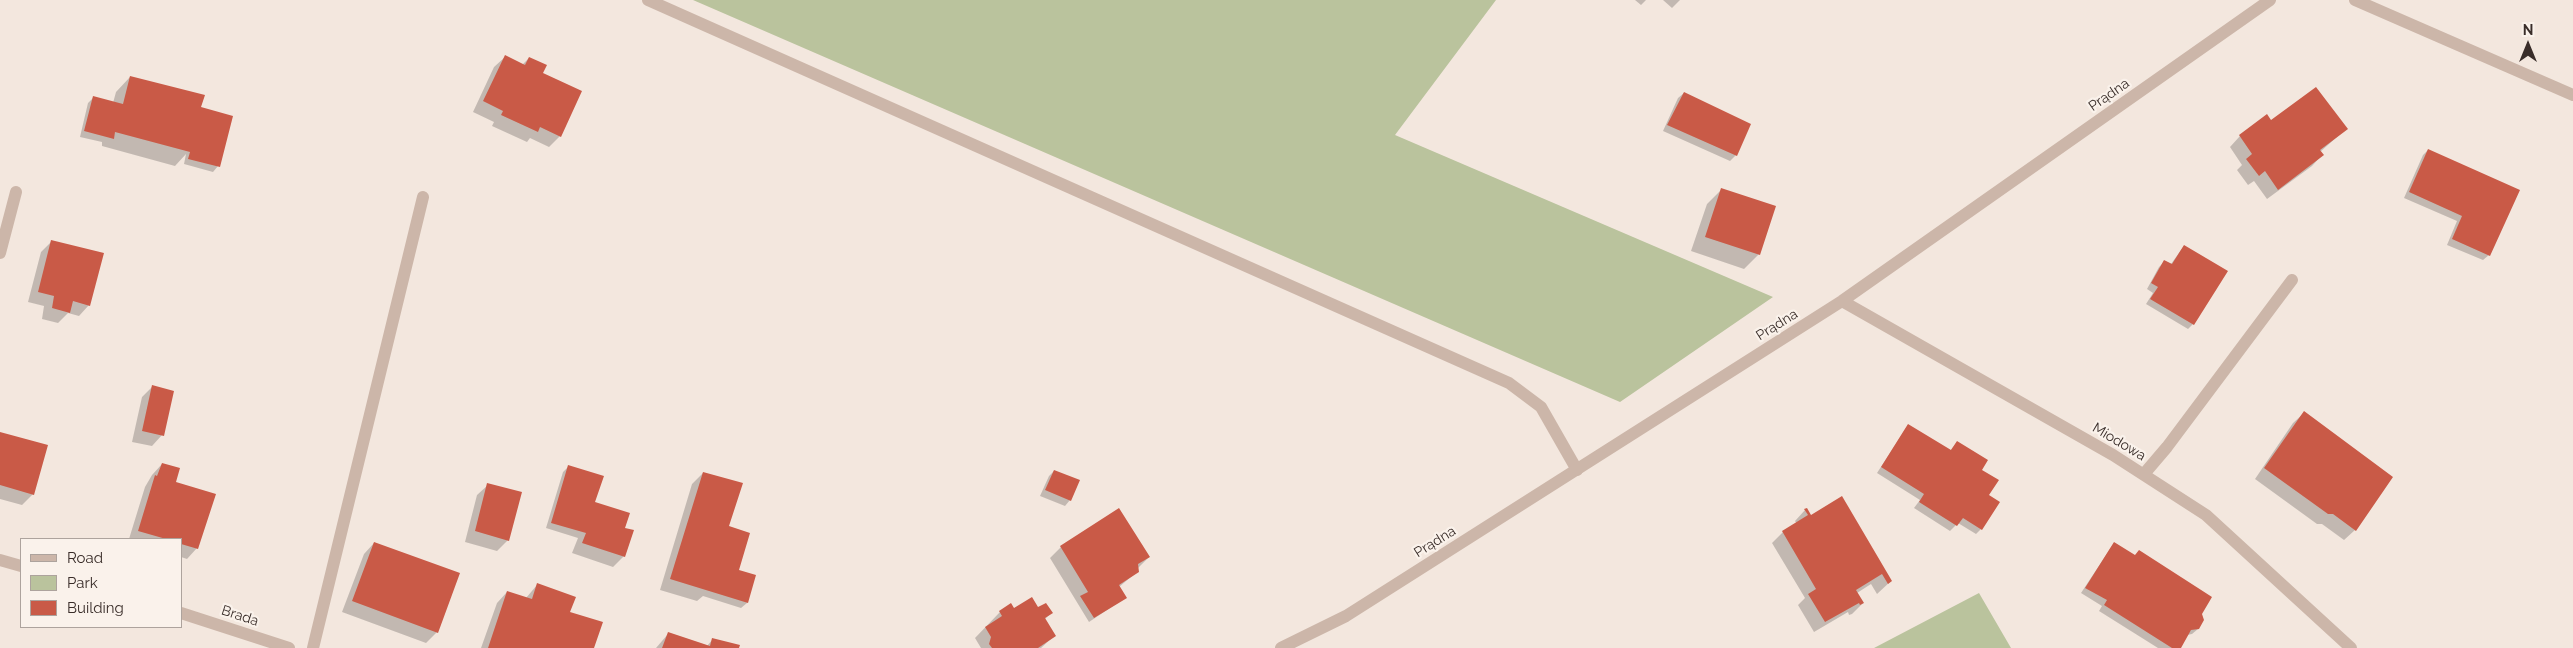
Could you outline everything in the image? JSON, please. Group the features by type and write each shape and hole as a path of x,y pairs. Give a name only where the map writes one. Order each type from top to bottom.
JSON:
{"street":[{"path":"648,0 1510,383 1541,407 1577,470"},
{"name":"Prądna","path":"1281,648 1346,616 1842,302 2270,0"},
{"path":"2355,0 2573,95"},
{"path":"0,253 16,192"},
{"path":"313,648 423,197"},
{"path":"2144,474 2168,447 2292,280"},
{"name":"Miodowa","path":"1842,302 2144,474 2206,515 2351,648"},
{"path":"0,560 20,566"},
{"name":"Brada","path":"182,613 289,648"}],"green space":[{"path":"693,0 1496,0 1395,135 1773,297 1620,402"},
{"path":"1979,593 2011,648 1874,648"}],"building":[{"path":"505,55 525,65 529,57 547,65 543,73 582,91 561,137 540,127 538,132 501,115 503,111 483,101"},
{"path":"130,76 205,95 201,107 233,116 220,167 188,159 190,152 115,132 114,139 84,131 93,96 123,104"},
{"path":"2316,87 2348,129 2320,150 2324,155 2278,190 2265,171 2259,176 2246,159 2252,154 2239,135 2267,114 2271,120"},
{"path":"1684,92 1751,124 1737,156 1667,125"},
{"path":"2428,149 2520,190 2490,256 2452,239 2462,216 2409,192"},
{"path":"1721,188 1776,206 1760,255 1705,237"},
{"path":"51,240 104,253 90,306 73,301 70,313 52,308 54,296 38,292"},
{"path":"2184,245 2228,271 2194,325 2150,299 2158,287 2151,283 2164,260 2172,264"},
{"path":"152,385 174,391 164,436 142,431"},
{"path":"2304,411 2393,477 2356,531 2333,514 2328,514 2264,468"},
{"path":"1908,424 1951,450 1957,441 1988,460 1982,470 1999,480 1989,495 2000,502 1982,530 1963,518 1957,526 1919,502 1924,494 1881,467"},
{"path":"0,432 48,445 34,495 0,485"},
{"path":"162,463 180,468 176,482 216,494 198,549 182,544 182,538 162,538 138,531 155,475 157,476"},
{"path":"568,465 604,476 595,502 630,513 625,528 634,530 625,557 582,543 586,533 551,523"},
{"path":"1054,470 1080,480 1071,501 1045,490"},
{"path":"703,472 743,483 729,526 750,533 739,570 756,575 748,603 670,579"},
{"path":"487,483 522,492 509,541 475,531"},
{"path":"1842,496 1892,581 1888,584 1882,574 1856,590 1864,603 1860,605 1859,603 1825,622 1808,594 1816,589 1782,531 1808,515 1804,509 1807,508 1811,515"},
{"path":"1119,508 1150,557 1138,564 1139,572 1119,585 1127,598 1094,618 1080,596 1088,592 1060,546"},
{"path":"374,542 460,573 438,633 352,601"},
{"path":"2114,542 2135,555 2139,550 2212,597 2202,614 2204,620 2199,629 2191,630 2181,648 2172,648 2104,605 2107,600 2085,588"},
{"path":"537,583 576,597 570,612 603,622 594,648 488,648 507,591 532,599"},
{"path":"1032,597 1038,607 1046,603 1053,613 1045,618 1056,636 1038,648 992,648 989,644 991,637 985,627 1002,616 999,611 1011,603 1014,608"},
{"path":"668,632 710,646 712,638 740,645 739,648 662,648"}]}
